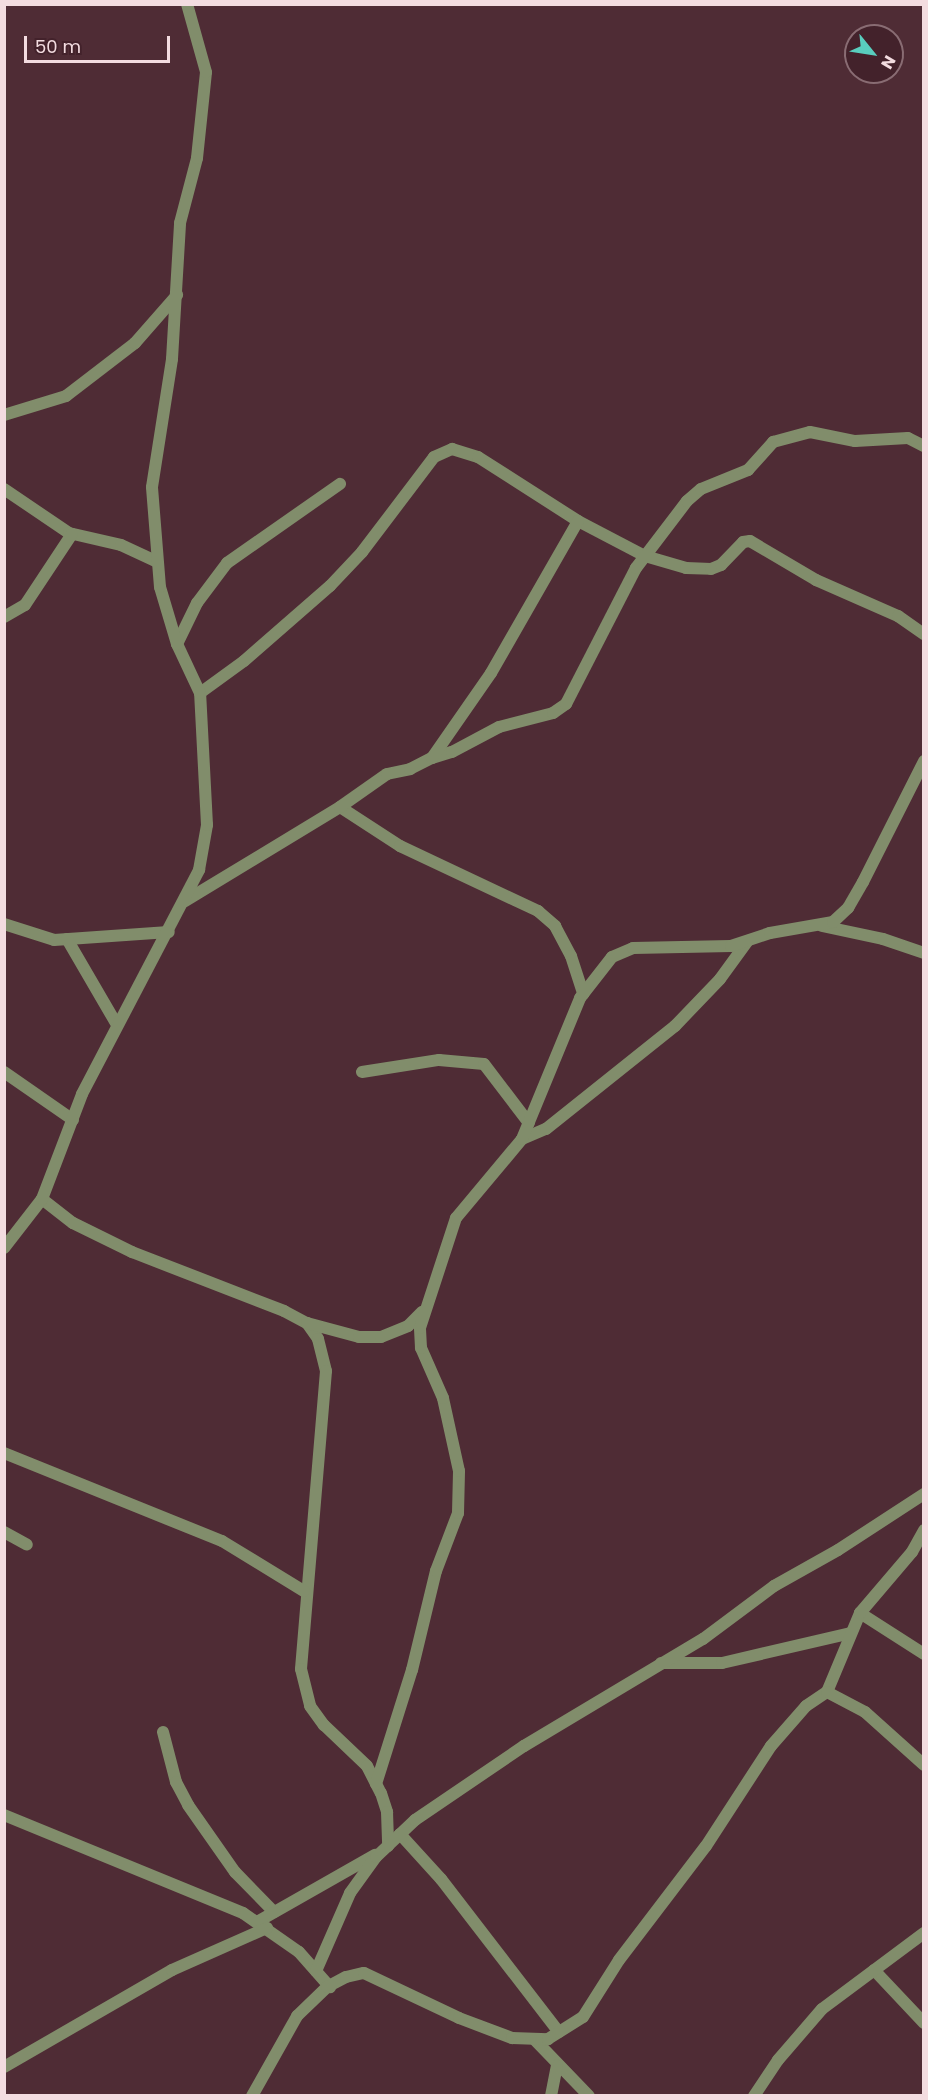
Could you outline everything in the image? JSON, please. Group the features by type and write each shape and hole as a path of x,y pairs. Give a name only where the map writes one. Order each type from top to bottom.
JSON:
{"street":[{"path":"4,1248 42,1199 82,1094 117,1025 169,932 199,870 207,825 200,693 177,644 155,561 152,469 172,359 180,223 197,158 206,72 187,4"},
{"path":"4,415 66,396 135,343 177,295"},
{"path":"184,901 340,807 387,774 410,769 432,758 452,752 499,727 553,713 566,705 645,556 701,489 748,470 782,437 810,432 855,441 897,437 924,446"},
{"path":"200,693 244,661 330,586 362,552 434,457 452,449 478,457 578,521 645,556 686,568 711,569 721,565 743,542 750,541 816,580 898,616 924,634"},
{"path":"177,644 197,603 227,562 340,484"},
{"path":"4,489 72,534 121,545 155,561"},
{"path":"432,758 491,673 578,521"},
{"path":"4,617 25,606 72,534"},
{"path":"376,1784 412,1670 436,1571 458,1512 459,1472 443,1398 421,1348 422,1312 456,1218 522,1139 557,1049 583,994 612,957 633,948 747,942 770,933 822,926 833,922 849,908 924,761"},
{"path":"340,807 400,846 538,911 555,927 571,956 583,994"},
{"path":"4,924 54,939 169,932"},
{"path":"822,926 883,939 924,953"},
{"path":"67,939 117,1025"},
{"path":"522,1139 546,1129 675,1026 720,979 747,942"},
{"path":"362,1072 439,1060 484,1064 529,1123"},
{"path":"4,1072 73,1120"},
{"path":"42,1199 73,1223 132,1252 307,1323 359,1337 381,1337 408,1326 422,1312"},
{"path":"307,1323 318,1339 326,1371 304,1591 300,1669 310,1706 324,1725 367,1767 376,1784 387,1812 384,1849"},
{"path":"4,1453 222,1541 304,1591"},
{"path":"316,1971 350,1893 384,1849 400,1834 524,1746 703,1639 774,1586 838,1550 924,1494"},
{"path":"252,2096 297,2016 346,1977 364,1973 459,2018 512,2038 548,2039 583,2017 619,1960 706,1846 771,1746 806,1706 827,1692 860,1613 912,1552 924,1530"},
{"path":"4,1532 27,1545"},
{"path":"860,1613 924,1654"},
{"path":"660,1664 722,1663 781,1653 851,1633"},
{"path":"827,1692 865,1712 924,1765"},
{"path":"163,1732 176,1782 188,1805 236,1872 274,1912"},
{"path":"4,1815 204,1895 262,1925 299,1952 330,1988"},
{"path":"400,1834 441,1879 559,2032"},
{"path":"4,2067 172,1970 262,1925 274,1912 384,1849"},
{"path":"754,2096 778,2060 822,2008 924,1933"},
{"path":"873,1970 924,2024"},
{"path":"534,2039 558,2066 590,2096"},
{"path":"551,2096 558,2066"}]}
